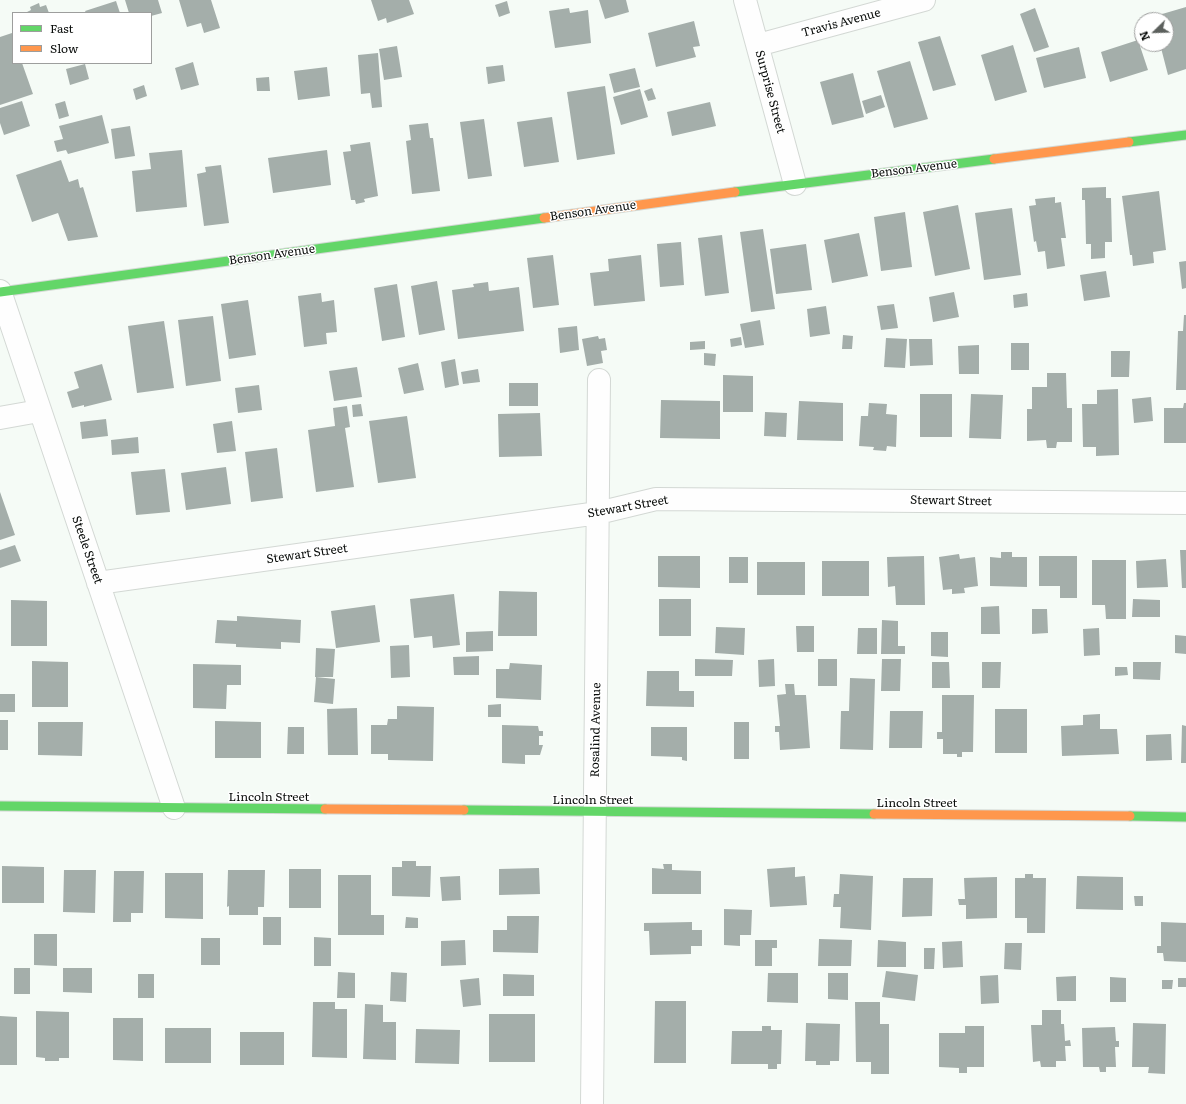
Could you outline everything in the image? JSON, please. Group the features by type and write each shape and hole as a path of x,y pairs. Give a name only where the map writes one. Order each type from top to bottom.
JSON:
{"street":[{"name":"Surprise Street","path":"745,0 795,184"},
{"name":"Travis Avenue","path":"758,45 924,0"},
{"name":"Benson Avenue","path":"0,292 795,184 1186,135"},
{"name":"Steele Street","path":"0,292 174,808"},
{"name":"Rosalind Avenue","path":"592,1104 599,380"},
{"path":"0,418 40,411"},
{"name":"Stewart Street","path":"98,583 598,513 656,499 684,498 1186,503"},
{"name":"Lincoln Street","path":"0,806 1186,817"}],"building":[{"path":"125,0 158,0 162,13 152,16 152,12 129,12"},
{"path":"179,0 211,0 220,28 204,33 201,23 187,27"},
{"path":"371,0 409,0 414,14 387,23 386,18 378,21"},
{"path":"599,0 626,0 629,12 605,19"},
{"path":"116,1 120,12 86,12"},
{"path":"507,1 510,13 499,17 495,5"},
{"path":"39,3 40,7 46,5 49,12 27,12 31,10 30,7"},
{"path":"1186,7 1186,69 1168,75 1162,52 1174,52 1174,12 1169,12"},
{"path":"569,8 570,13 588,10 591,43 555,48 549,11"},
{"path":"1035,8 1049,47 1034,52 1020,14"},
{"path":"694,21 700,46 693,47 696,57 656,67 648,33"},
{"path":"12,33 12,64 22,64 33,94 0,105 0,37"},
{"path":"940,36 956,85 933,91 918,42"},
{"path":"1134,41 1134,52 1142,52 1148,70 1110,82 1101,52"},
{"path":"1013,45 1027,92 995,101 981,55"},
{"path":"397,46 402,77 384,80 379,49"},
{"path":"1079,47 1086,78 1044,88 1036,58"},
{"path":"378,53 382,107 372,108 370,93 361,94 358,55"},
{"path":"910,61 928,119 894,128 877,71"},
{"path":"193,62 199,85 181,90 175,68"},
{"path":"85,64 89,79 70,85 66,69"},
{"path":"503,65 505,81 488,84 486,67"},
{"path":"327,67 330,96 298,100 294,71"},
{"path":"635,68 640,87 614,93 609,74"},
{"path":"853,73 864,117 832,125 820,82"},
{"path":"269,77 270,91 257,91 256,78"},
{"path":"144,85 147,96 136,100 133,89"},
{"path":"605,86 615,154 577,160 567,92"},
{"path":"652,88 656,99 648,101 644,91"},
{"path":"640,89 648,117 621,125 613,97"},
{"path":"881,95 885,107 866,114 862,101"},
{"path":"22,101 30,126 4,135 0,123 0,108"},
{"path":"65,101 69,116 59,119 55,104"},
{"path":"710,102 716,126 672,136 667,112"},
{"path":"102,115 109,143 68,154 66,150 57,152 54,141 63,139 59,126"},
{"path":"552,117 559,162 524,167 517,122"},
{"path":"484,119 492,176 468,179 460,122"},
{"path":"428,123 430,138 433,138 440,191 412,194 406,141 411,140 409,125"},
{"path":"130,126 135,156 115,159 111,129"},
{"path":"370,142 378,196 364,199 365,202 356,204 355,200 351,200 343,152 351,151 350,145"},
{"path":"182,150 187,207 136,212 132,171 151,169 149,153"},
{"path":"327,150 331,185 273,193 268,158"},
{"path":"61,160 69,182 78,179 80,188 83,187 98,237 68,241 58,213 32,222 16,175"},
{"path":"221,165 229,223 204,226 197,174 206,172 205,167"},
{"path":"1106,187 1106,198 1111,198 1112,242 1105,242 1105,258 1091,259 1091,244 1086,244 1085,200 1082,200 1082,188"},
{"path":"1159,191 1166,250 1153,252 1154,263 1133,266 1132,255 1130,255 1122,196"},
{"path":"1055,197 1055,203 1061,202 1066,238 1061,238 1065,266 1047,269 1045,251 1038,252 1036,241 1034,242 1029,206 1036,205 1035,199"},
{"path":"958,205 970,269 935,276 923,212"},
{"path":"1012,208 1021,275 984,280 975,213"},
{"path":"905,212 912,267 881,271 874,217"},
{"path":"763,229 775,309 751,312 740,232"},
{"path":"859,233 868,276 832,283 824,240"},
{"path":"722,235 729,293 705,296 698,238"},
{"path":"681,242 684,285 660,287 657,244"},
{"path":"806,244 812,290 776,294 770,249"},
{"path":"553,255 559,305 533,308 527,258"},
{"path":"641,255 645,301 594,306 590,273 609,271 608,259"},
{"path":"1186,261 1186,288 1182,289 1179,262"},
{"path":"1106,271 1110,297 1084,301 1080,275"},
{"path":"437,281 445,330 419,335 411,286"},
{"path":"488,282 489,291 519,287 524,331 458,339 452,290 474,287 473,284"},
{"path":"397,284 405,337 382,341 374,288"},
{"path":"954,292 959,317 933,322 929,297"},
{"path":"321,293 322,302 334,300 337,332 326,333 327,344 304,347 298,296"},
{"path":"1027,293 1028,306 1014,308 1013,295"},
{"path":"248,300 256,355 229,359 221,304"},
{"path":"894,304 898,328 881,330 877,306"},
{"path":"826,306 830,334 810,337 807,309"},
{"path":"1184,315 1186,315 1186,390 1176,390 1178,331 1183,331"},
{"path":"213,316 221,381 186,386 178,320"},
{"path":"760,320 764,345 745,348 740,324"},
{"path":"164,321 174,388 137,393 128,326"},
{"path":"577,326 579,350 560,353 558,328"},
{"path":"843,335 853,336 852,349 842,349"},
{"path":"598,336 599,339 605,338 607,350 601,351 603,363 587,366 582,339"},
{"path":"741,337 742,345 731,347 730,339"},
{"path":"886,338 907,339 905,368 884,367"},
{"path":"909,339 932,339 933,365 910,366"},
{"path":"705,341 705,349 690,350 690,342"},
{"path":"1011,343 1029,343 1029,370 1011,370"},
{"path":"979,345 979,374 959,374 958,346"},
{"path":"1111,351 1130,351 1129,377 1111,377"},
{"path":"704,353 716,354 715,366 704,365"},
{"path":"455,359 459,385 445,388 441,362"},
{"path":"418,363 424,390 404,394 398,368"},
{"path":"102,364 112,400 84,407 84,405 72,408 67,392 79,388 74,372"},
{"path":"357,367 362,397 334,401 329,371"},
{"path":"478,369 480,382 463,384 461,372"},
{"path":"1047,373 1066,373 1067,408 1072,408 1072,442 1057,442 1056,448 1047,448 1046,440 1027,441 1027,409 1032,409 1032,387 1047,387"},
{"path":"723,375 753,376 753,412 723,412"},
{"path":"509,383 538,383 538,406 509,406"},
{"path":"259,385 262,410 238,413 235,388"},
{"path":"1118,389 1119,455 1096,456 1096,447 1083,447 1082,404 1097,404 1097,390"},
{"path":"920,394 952,394 952,437 920,437"},
{"path":"971,394 1003,395 1001,439 969,438"},
{"path":"1151,397 1153,421 1134,423 1132,399"},
{"path":"661,400 720,401 720,439 660,438"},
{"path":"799,401 843,403 843,441 797,440"},
{"path":"869,403 887,404 886,414 897,415 896,447 887,446 886,451 873,450 874,447 859,446 861,416 868,416"},
{"path":"1184,403 1186,403 1186,443 1164,443 1164,408 1183,408"},
{"path":"361,404 363,416 353,417 352,405"},
{"path":"347,406 350,427 345,428 354,487 316,492 308,430 335,426 333,408"},
{"path":"765,412 787,413 786,437 764,436"},
{"path":"540,413 542,456 499,457 498,414"},
{"path":"407,416 416,478 378,483 369,421"},
{"path":"106,419 108,436 82,439 80,422"},
{"path":"232,421 236,451 217,453 213,424"},
{"path":"138,437 139,453 112,455 111,440"},
{"path":"277,448 283,498 251,502 245,452"},
{"path":"226,467 231,504 186,510 181,473"},
{"path":"165,469 170,512 136,515 131,472"},
{"path":"0,492 15,535 0,540"},
{"path":"15,545 21,561 0,568 0,550"},
{"path":"1180,550 1186,550 1186,588 1182,588"},
{"path":"1001,552 1012,552 1012,557 1027,557 1027,587 990,586 990,557 1001,558"},
{"path":"959,554 960,559 975,557 978,586 964,588 965,593 952,594 952,589 943,590 939,557"},
{"path":"658,556 700,556 700,588 658,587"},
{"path":"924,556 925,605 896,605 895,586 888,587 887,557"},
{"path":"1039,556 1077,556 1077,598 1060,598 1060,586 1039,586"},
{"path":"729,557 748,557 748,583 729,583"},
{"path":"1166,559 1168,587 1137,588 1136,561"},
{"path":"1092,560 1126,560 1126,619 1106,619 1105,605 1092,605"},
{"path":"822,561 869,561 869,596 822,596"},
{"path":"757,562 805,562 805,595 757,595"},
{"path":"499,591 537,592 537,636 498,636"},
{"path":"454,594 460,645 433,648 432,636 414,638 410,599"},
{"path":"659,599 691,599 691,636 659,636"},
{"path":"1133,599 1160,600 1160,617 1132,617"},
{"path":"11,600 47,601 47,646 11,646"},
{"path":"375,605 380,642 336,648 331,611"},
{"path":"999,606 1000,634 981,634 981,607"},
{"path":"1032,609 1047,609 1048,633 1032,634"},
{"path":"237,616 301,620 300,643 281,642 281,649 236,647 236,644 215,643 217,620 237,621"},
{"path":"882,620 898,621 898,646 905,646 905,654 881,654"},
{"path":"796,626 814,626 814,652 797,652"},
{"path":"716,627 745,628 744,655 715,653"},
{"path":"858,628 877,628 877,654 857,654"},
{"path":"1099,628 1100,655 1084,656 1083,629"},
{"path":"493,631 493,651 466,652 466,632"},
{"path":"931,632 948,632 948,657 931,656"},
{"path":"1175,635 1186,636 1186,654 1175,653"},
{"path":"409,645 410,677 391,678 390,646"},
{"path":"316,648 335,649 333,677 315,677"},
{"path":"479,656 479,675 454,675 453,657"},
{"path":"695,659 733,660 732,676 695,676"},
{"path":"774,659 775,686 759,687 758,660"},
{"path":"818,659 837,659 837,686 818,686"},
{"path":"882,659 901,659 900,691 881,691"},
{"path":"32,661 68,662 68,707 32,707"},
{"path":"932,662 949,662 950,688 932,688"},
{"path":"982,662 1001,662 1000,688 982,688"},
{"path":"1133,662 1161,662 1160,680 1133,679"},
{"path":"510,663 542,665 541,700 496,698 496,669 509,669"},
{"path":"193,664 241,665 241,685 227,685 226,709 193,708"},
{"path":"1115,667 1127,667 1128,675 1115,676"},
{"path":"647,671 679,671 679,691 694,691 694,707 646,706"},
{"path":"316,677 335,679 333,704 314,702"},
{"path":"850,678 875,679 873,750 840,749 841,711 849,711"},
{"path":"785,684 794,684 795,695 806,695 810,748 780,750 779,732 775,732 775,726 780,726 777,695 786,694"},
{"path":"0,694 15,694 15,712 0,712"},
{"path":"942,695 974,695 973,752 962,752 962,757 957,757 957,754 943,754 943,739 937,739 937,732 942,732"},
{"path":"501,704 501,717 488,717 488,705"},
{"path":"397,706 434,707 433,761 388,760 388,754 371,754 371,725 387,725 388,719 397,719"},
{"path":"357,708 358,755 328,755 327,709"},
{"path":"995,709 1027,709 1027,753 995,753"},
{"path":"890,711 923,711 922,748 889,748"},
{"path":"1100,714 1100,729 1117,729 1119,754 1062,756 1061,726 1083,725 1083,715"},
{"path":"0,720 8,720 8,750 0,750"},
{"path":"215,721 261,722 261,758 215,758"},
{"path":"38,722 83,722 82,756 38,755"},
{"path":"734,722 749,722 749,759 734,759"},
{"path":"502,725 538,726 539,731 543,731 543,736 539,736 539,745 543,745 540,755 525,755 525,764 502,763"},
{"path":"1182,725 1186,726 1186,763 1181,763"},
{"path":"288,727 304,727 304,754 287,754"},
{"path":"651,727 687,727 687,761 682,760 682,757 651,756"},
{"path":"1171,734 1172,760 1146,761 1146,735"},
{"path":"402,861 416,861 416,866 431,866 430,897 392,896 392,867 402,867"},
{"path":"663,864 672,864 672,870 701,871 701,894 652,894 652,868 664,869"},
{"path":"2,866 44,867 44,903 2,903"},
{"path":"795,867 795,877 805,876 807,905 770,907 767,869"},
{"path":"539,868 540,894 499,895 499,869"},
{"path":"289,869 321,869 321,908 289,908"},
{"path":"64,870 96,870 95,913 63,912"},
{"path":"228,870 265,870 264,907 258,907 258,915 229,915 229,906 227,907"},
{"path":"114,871 144,871 143,913 131,913 131,922 113,922"},
{"path":"165,873 203,873 203,919 165,918"},
{"path":"840,874 873,876 871,930 840,928 841,907 833,907 834,894 839,894"},
{"path":"1025,874 1033,874 1033,878 1046,878 1045,933 1027,933 1027,918 1015,918 1015,878 1025,878"},
{"path":"338,875 371,875 371,915 384,915 384,935 338,935"},
{"path":"460,876 461,900 442,901 440,877"},
{"path":"1077,876 1123,877 1123,910 1076,909"},
{"path":"997,877 997,918 966,919 966,905 959,905 958,899 965,899 964,878"},
{"path":"903,878 933,878 932,916 902,917"},
{"path":"1134,896 1143,896 1143,906 1135,906"},
{"path":"724,909 752,910 751,935 740,935 740,946 724,945"},
{"path":"507,916 539,916 538,953 493,952 493,930 507,930"},
{"path":"263,917 281,917 281,945 263,945"},
{"path":"406,917 418,918 418,928 405,928"},
{"path":"692,922 692,930 702,930 702,946 691,946 691,954 650,955 649,931 644,931 644,923"},
{"path":"1161,922 1186,923 1186,962 1164,961 1163,953 1157,953 1157,946 1161,946"},
{"path":"34,934 57,934 57,966 34,965"},
{"path":"314,937 331,938 331,966 314,966"},
{"path":"201,938 220,938 220,965 201,965"},
{"path":"819,939 852,940 851,966 818,966"},
{"path":"465,940 466,965 441,966 441,941"},
{"path":"755,940 777,940 777,948 772,948 772,966 755,966"},
{"path":"878,940 906,942 906,967 877,967"},
{"path":"962,941 963,967 943,968 942,942"},
{"path":"1005,943 1022,943 1021,970 1004,969"},
{"path":"924,948 935,948 934,969 924,969"},
{"path":"14,968 30,968 30,994 14,994"},
{"path":"63,968 92,968 92,993 63,992"},
{"path":"886,971 918,975 915,1001 882,997"},
{"path":"338,972 355,973 355,998 337,998"},
{"path":"391,972 407,973 406,1002 390,1001"},
{"path":"768,973 798,973 798,1003 767,1002"},
{"path":"828,973 848,973 848,1000 828,999"},
{"path":"138,974 154,974 154,998 138,998"},
{"path":"503,974 534,975 534,996 503,996"},
{"path":"998,975 999,1003 981,1004 980,976"},
{"path":"1076,976 1076,1001 1057,1001 1056,977"},
{"path":"1110,977 1126,978 1126,1002 1110,1002"},
{"path":"479,978 481,1005 463,1007 460,980"},
{"path":"1178,978 1186,978 1186,987 1178,987"},
{"path":"1162,980 1173,980 1172,989 1162,989"},
{"path":"655,1001 686,1001 686,1063 654,1063"},
{"path":"313,1002 335,1002 335,1009 347,1009 347,1058 312,1057"},
{"path":"855,1002 880,1002 880,1024 889,1024 889,1074 871,1074 871,1062 856,1062"},
{"path":"365,1004 383,1005 383,1022 396,1022 396,1060 363,1059"},
{"path":"1042,1010 1061,1010 1061,1024 1064,1024 1065,1041 1070,1040 1071,1046 1065,1046 1066,1061 1056,1061 1056,1067 1041,1067 1040,1061 1033,1062 1031,1025 1042,1025"},
{"path":"36,1011 69,1012 69,1058 59,1058 59,1061 45,1061 45,1058 36,1057"},
{"path":"489,1014 535,1014 535,1062 489,1062"},
{"path":"0,1016 17,1017 17,1065 0,1065"},
{"path":"113,1018 143,1018 143,1061 113,1060"},
{"path":"806,1023 840,1024 839,1061 830,1061 830,1065 816,1065 816,1061 805,1061"},
{"path":"1133,1023 1166,1024 1165,1074 1148,1073 1149,1067 1132,1067"},
{"path":"762,1026 771,1026 771,1030 782,1030 781,1064 777,1064 777,1069 768,1069 768,1064 731,1064 732,1031 762,1031"},
{"path":"965,1026 984,1026 984,1067 967,1067 967,1073 959,1073 959,1068 939,1067 939,1033 965,1033"},
{"path":"1115,1027 1116,1041 1119,1041 1119,1047 1115,1047 1116,1067 1106,1067 1106,1072 1100,1072 1099,1067 1083,1067 1082,1028"},
{"path":"165,1028 211,1028 211,1063 165,1063"},
{"path":"416,1029 460,1030 459,1064 415,1063"},
{"path":"240,1032 284,1032 284,1065 240,1065"}],"traffic: fast":[{"path":"1129,142 1186,135"},
{"path":"735,192 994,159"},
{"path":"0,292 544,218"},
{"path":"0,806 325,809"},
{"path":"464,810 874,814"},
{"path":"1130,816 1186,817"}],"traffic: slow":[{"path":"994,159 1129,142"},
{"path":"544,218 735,192"},
{"path":"325,809 464,810"},
{"path":"874,814 1130,816"}]}
